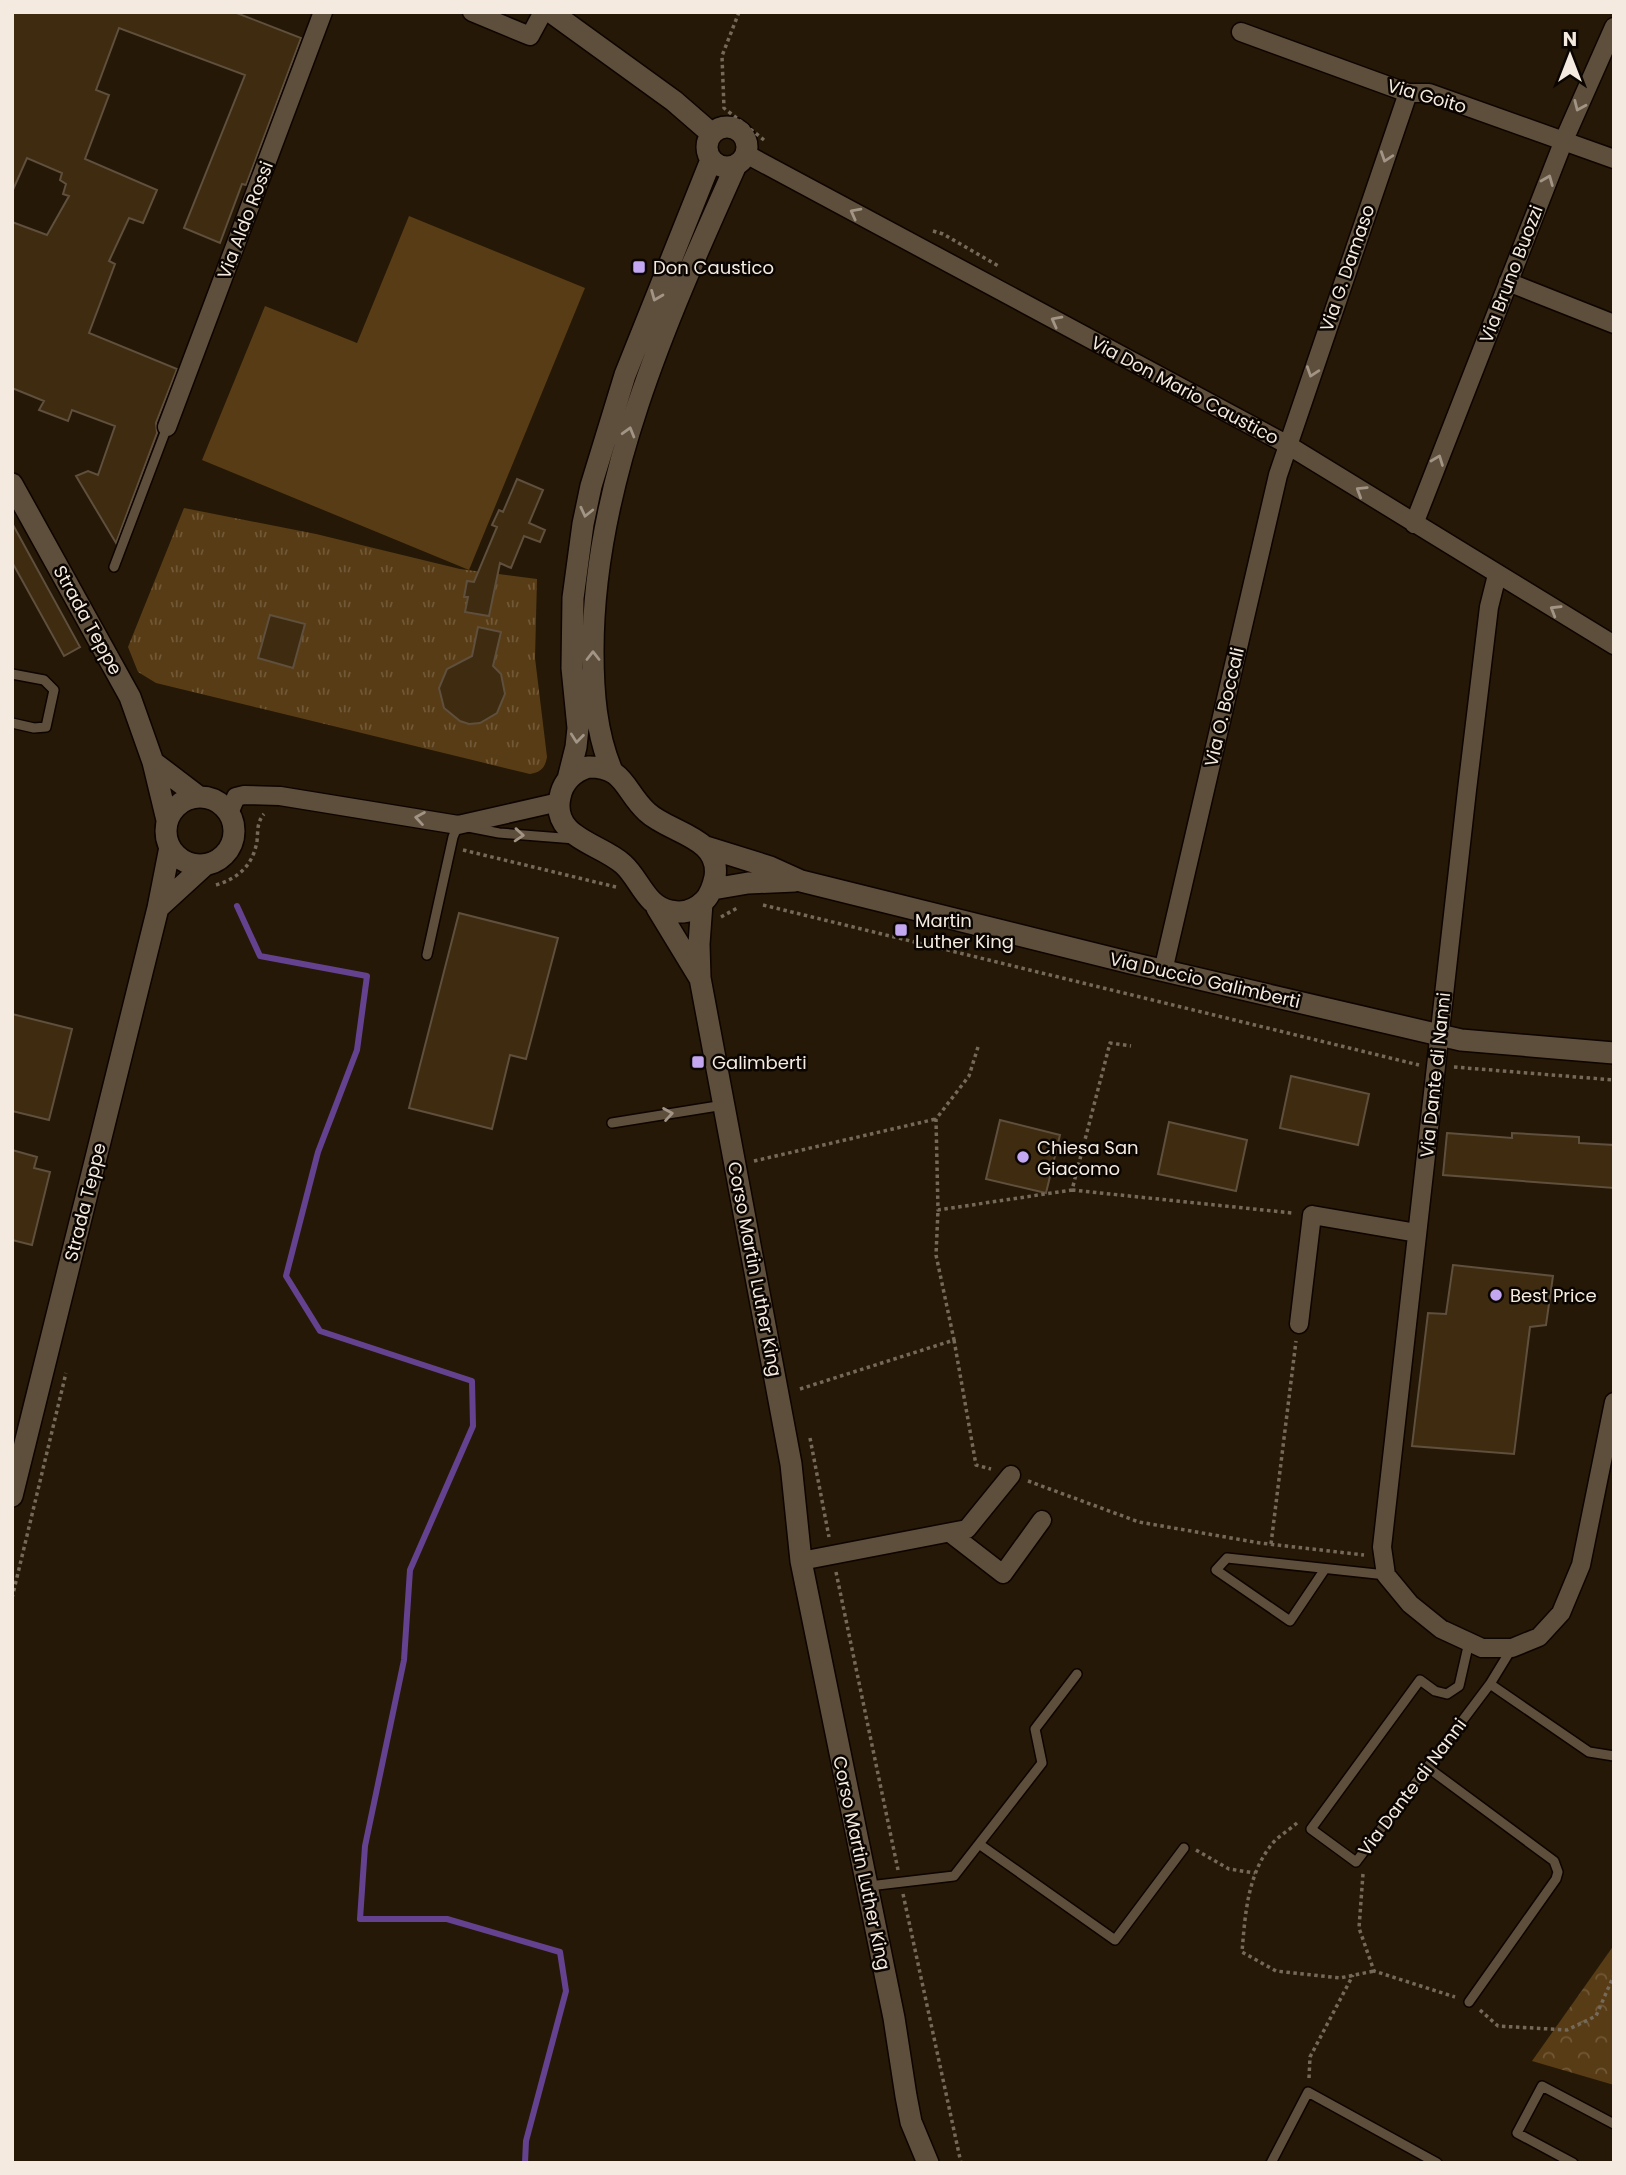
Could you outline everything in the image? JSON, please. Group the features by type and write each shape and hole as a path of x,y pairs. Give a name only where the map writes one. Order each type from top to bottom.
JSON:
{"street":[{"name":"Via Aldo Rossi","path":"167,428 323,12"},
{"path":"472,12 530,36 543,12"},
{"path":"551,12 674,101 712,134"},
{"name":"Via Bruno Buozzi","path":"1414,524 1564,140 1614,27"},
{"name":"Via Goito","path":"1241,32 1408,93 1429,93 1614,159"},
{"name":"Via G. Damaso","path":"1286,444 1408,93"},
{"path":"612,771 601,741 593,667 594,599 606,524 629,428 647,378 741,160 747,142 738,130 731,127 722,128 712,134 707,149 711,160 723,167 741,160"},
{"path":"580,840 569,832 561,819 559,802 561,790 568,779 578,728 572,668 573,598 581,536 592,486 625,375 711,160"},
{"name":"Via Don Mario Caustico","path":"741,160 1286,444 1614,645"},
{"path":"1508,282 1614,324"},
{"name":"Via O. Boccali","path":"1163,971 1286,444"},
{"name":"Strada Teppe","path":"12,484 130,697 153,762 167,820"},
{"name":"Via Dante di Nanni","path":"1386,1576 1382,1546 1486,633 1497,575"},
{"path":"153,762 199,797 221,804 229,813 234,834 231,846 216,862 205,865 184,862 176,856 166,839 167,820 180,804 199,797"},
{"path":"568,779 587,767 612,771"},
{"name":"Via Duccio Galimberti","path":"612,771 621,777 647,813 663,824 706,847 770,866 801,881 1163,971 1461,1040 1614,1053"},
{"path":"229,813 236,797 280,796 458,825 559,802"},
{"name":"Corso Martin Luther King","path":"580,840 625,865 657,908 700,978"},
{"name":"Strada Teppe","path":"12,1496 158,908 170,847"},
{"name":"Corso Martin Luther King","path":"706,847 713,857 716,871 707,896 699,944 700,978 792,1464 801,1561 894,2018 911,2122 928,2163"},
{"path":"158,908 205,865"},
{"name":"Via Duccio Galimberti","path":"657,908 685,912 707,896 768,881 801,881"},
{"path":"1299,1324 1312,1215 1417,1233"},
{"path":"1386,1576 1410,1604 1441,1629 1482,1648 1512,1648 1539,1637 1561,1613 1581,1565 1614,1402"},
{"path":"801,1561 967,1530 1011,1475"},
{"path":"950,1533 1003,1574 1042,1520"}],"lane":[{"path":"114,567 167,428"},
{"path":"12,674 44,680 54,690 46,727 34,728 12,723"},
{"path":"427,955 458,825 499,833 580,840"},
{"path":"612,1123 725,1105"},
{"path":"1325,1569 1290,1621 1216,1570 1227,1558 1325,1569 1386,1576"},
{"name":"Via Dante di Nanni","path":"1469,1642 1459,1686 1447,1694 1420,1681 1311,1829 1356,1862 1490,1684 1512,1648"},
{"path":"867,1886 954,1876 1042,1763 1035,1729 1077,1674"},
{"path":"1490,1684 1589,1752 1614,1756"},
{"path":"1427,1767 1554,1861 1558,1872 1556,1879 1469,2002"},
{"path":"979,1844 1115,1940 1184,1848"},
{"path":"1573,2163 1517,2133 1542,2086 1614,2124"},
{"path":"1272,2163 1308,2092 1437,2163"}],"path":[{"path":"739,12 722,56 724,108 768,143"},
{"path":"212,886 230,880 245,869 254,854 258,821 270,811"},
{"path":"451,847 616,887 624,897"},
{"path":"754,902 1402,1062 1614,1080"},
{"path":"714,922 729,911 741,907"},
{"path":"1072,1190 1110,1043 1130,1046"},
{"path":"978,1047 969,1076 936,1119 936,1255 976,1465 1011,1475 1139,1522 1271,1544 1383,1557"},
{"path":"753,1161 936,1119"},
{"path":"938,1210 1072,1190 1312,1215"},
{"path":"1271,1544 1299,1324"},
{"path":"800,1389 954,1340"},
{"path":"12,1598 68,1367"},
{"path":"807,1428 961,2163"},
{"path":"1315,1824 1302,1819 1269,1846 1255,1873 1246,1908 1242,1952 1276,1971 1340,1978 1374,1971 1469,2002 1498,2026 1567,2029 1596,2016 1614,1975"},
{"path":"1184,1848 1190,1846 1229,1869 1255,1873"},
{"path":"1365,1851 1359,1928 1374,1971"},
{"path":"1308,2092 1310,2057 1353,1975"}],"green space":[{"path":"409,216 585,288 469,570 202,460 265,306 357,343"},
{"path":"184,508 316,534 460,569 537,579 535,658 547,757 544,767 530,774 156,683 138,672 128,647"},
{"path":"1614,1945 1614,2085 1532,2061"}],"building":[{"path":"12,12 234,12 301,38 246,185 242,184 220,243 184,228 245,75 119,28 96,90 109,95 85,159 157,190 143,223 129,218 109,261 115,264 89,333 177,369 156,423 157,433 116,543 76,476 88,471 98,475 115,426 72,410 68,421 39,410 44,401 12,388 12,222 47,235 69,196 63,194 66,184 60,180 62,173 27,158 12,192"},
{"path":"517,479 543,490 529,523 545,530 540,542 524,536 511,568 500,563 489,616 465,612 467,581 474,582 497,527 492,525 499,510 503,512"},
{"path":"12,523 80,647 64,656 12,562"},
{"path":"270,615 305,624 293,668 258,658"},
{"path":"478,627 501,632 493,666 501,674 505,694 497,713 480,723 469,724 460,721 444,708 439,688 447,669 472,656"},
{"path":"459,913 558,938 526,1059 510,1055 492,1129 409,1108"},
{"path":"12,1014 72,1029 49,1120 12,1111"},
{"path":"1291,1076 1369,1094 1358,1145 1280,1128"},
{"name":"Chiesa San Giacomo","path":"1000,1120 1060,1135 1046,1193 986,1179"},
{"path":"1169,1122 1247,1140 1236,1191 1158,1174"},
{"path":"1447,1133 1512,1138 1512,1133 1579,1137 1579,1143 1614,1145 1614,1188 1443,1175"},
{"path":"12,1150 37,1157 34,1168 50,1172 32,1245 12,1240"},
{"path":"1453,1265 1553,1276 1546,1325 1530,1327 1514,1454 1412,1446 1428,1313 1446,1314"}],"waterway":[{"path":"237,906 260,956 367,976 357,1050 318,1152 286,1276 320,1331 472,1381 473,1426 410,1570 404,1660 365,1846 360,1919 447,1919 560,1952 566,1991 526,2141 525,2163"}],"place":[{"name":"Don Caustico","path":"639,267"},
{"name":"Martin Luther King","path":"901,930"},
{"name":"Galimberti","path":"698,1062"},
{"name":"Chiesa San Giacomo","path":"1023,1157"},
{"name":"Best Price","path":"1496,1295"}]}
